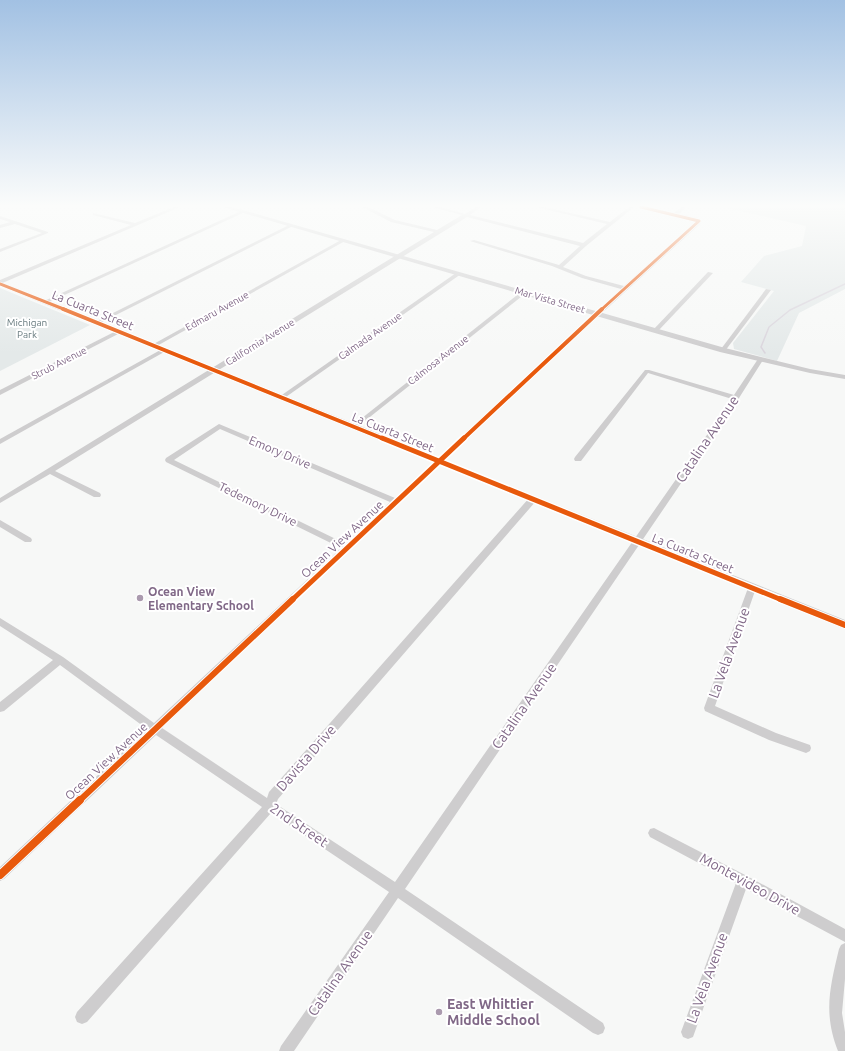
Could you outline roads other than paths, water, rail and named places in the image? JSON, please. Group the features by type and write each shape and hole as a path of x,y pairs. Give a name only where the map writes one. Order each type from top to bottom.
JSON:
{"street":[{"path":"0,283 63,256"},
{"path":"45,302 143,256"},
{"path":"96,323 231,256"},
{"name":"Edmaru Avenue","path":"153,346 316,256"},
{"name":"Mar Vista Street","path":"395,256 760,360 775,366 790,370 845,378"},
{"path":"521,256 584,277 625,288"},
{"path":"560,268 572,256"},
{"name":"Ocean View Avenue","path":"0,875 439,461 661,256"},
{"name":"California Avenue","path":"0,501 398,257"},
{"path":"656,330 710,273"},
{"name":"Calmada Avenue","path":"281,398 458,274"},
{"name":"La Cuarta Street","path":"0,283 213,371 845,625"},
{"path":"723,350 768,290"},
{"name":"Calmosa Avenue","path":"354,427 523,292"},
{"name":"Strub Avenue","path":"0,393 118,332"},
{"path":"0,442 164,350"},
{"name":"Catalina Avenue","path":"286,1051 638,542 736,398 760,360"},
{"path":"578,459 648,371 736,398"},
{"name":"Emory Drive","path":"169,460 219,426 396,502"},
{"name":"Tedemory Drive","path":"169,460 347,548"},
{"path":"50,471 96,496"},
{"name":"Davista Drive","path":"82,1018 270,806 273,796 533,499"},
{"path":"0,523 28,540"},
{"name":"La Vela Avenue","path":"752,588 708,708 773,737 806,748"},
{"name":"2nd Street","path":"0,621 60,660 155,729 398,891 598,1028"},
{"path":"0,708 60,660"},
{"name":"Montevideo Drive","path":"654,833 845,936"},
{"name":"La Vela Avenue","path":"688,1032 743,880"},
{"path":"845,949 836,991 835,1021 845,1050"}],"waterway":[{"path":"765,353 761,347 769,327 790,310 845,284"}],"place":[{"name":"Ocean View Elementary School","path":"140,598"},
{"name":"East Whittier Middle School","path":"439,1012"}],"park label":[{"name":"Michigan Park","path":"27,328"}]}
